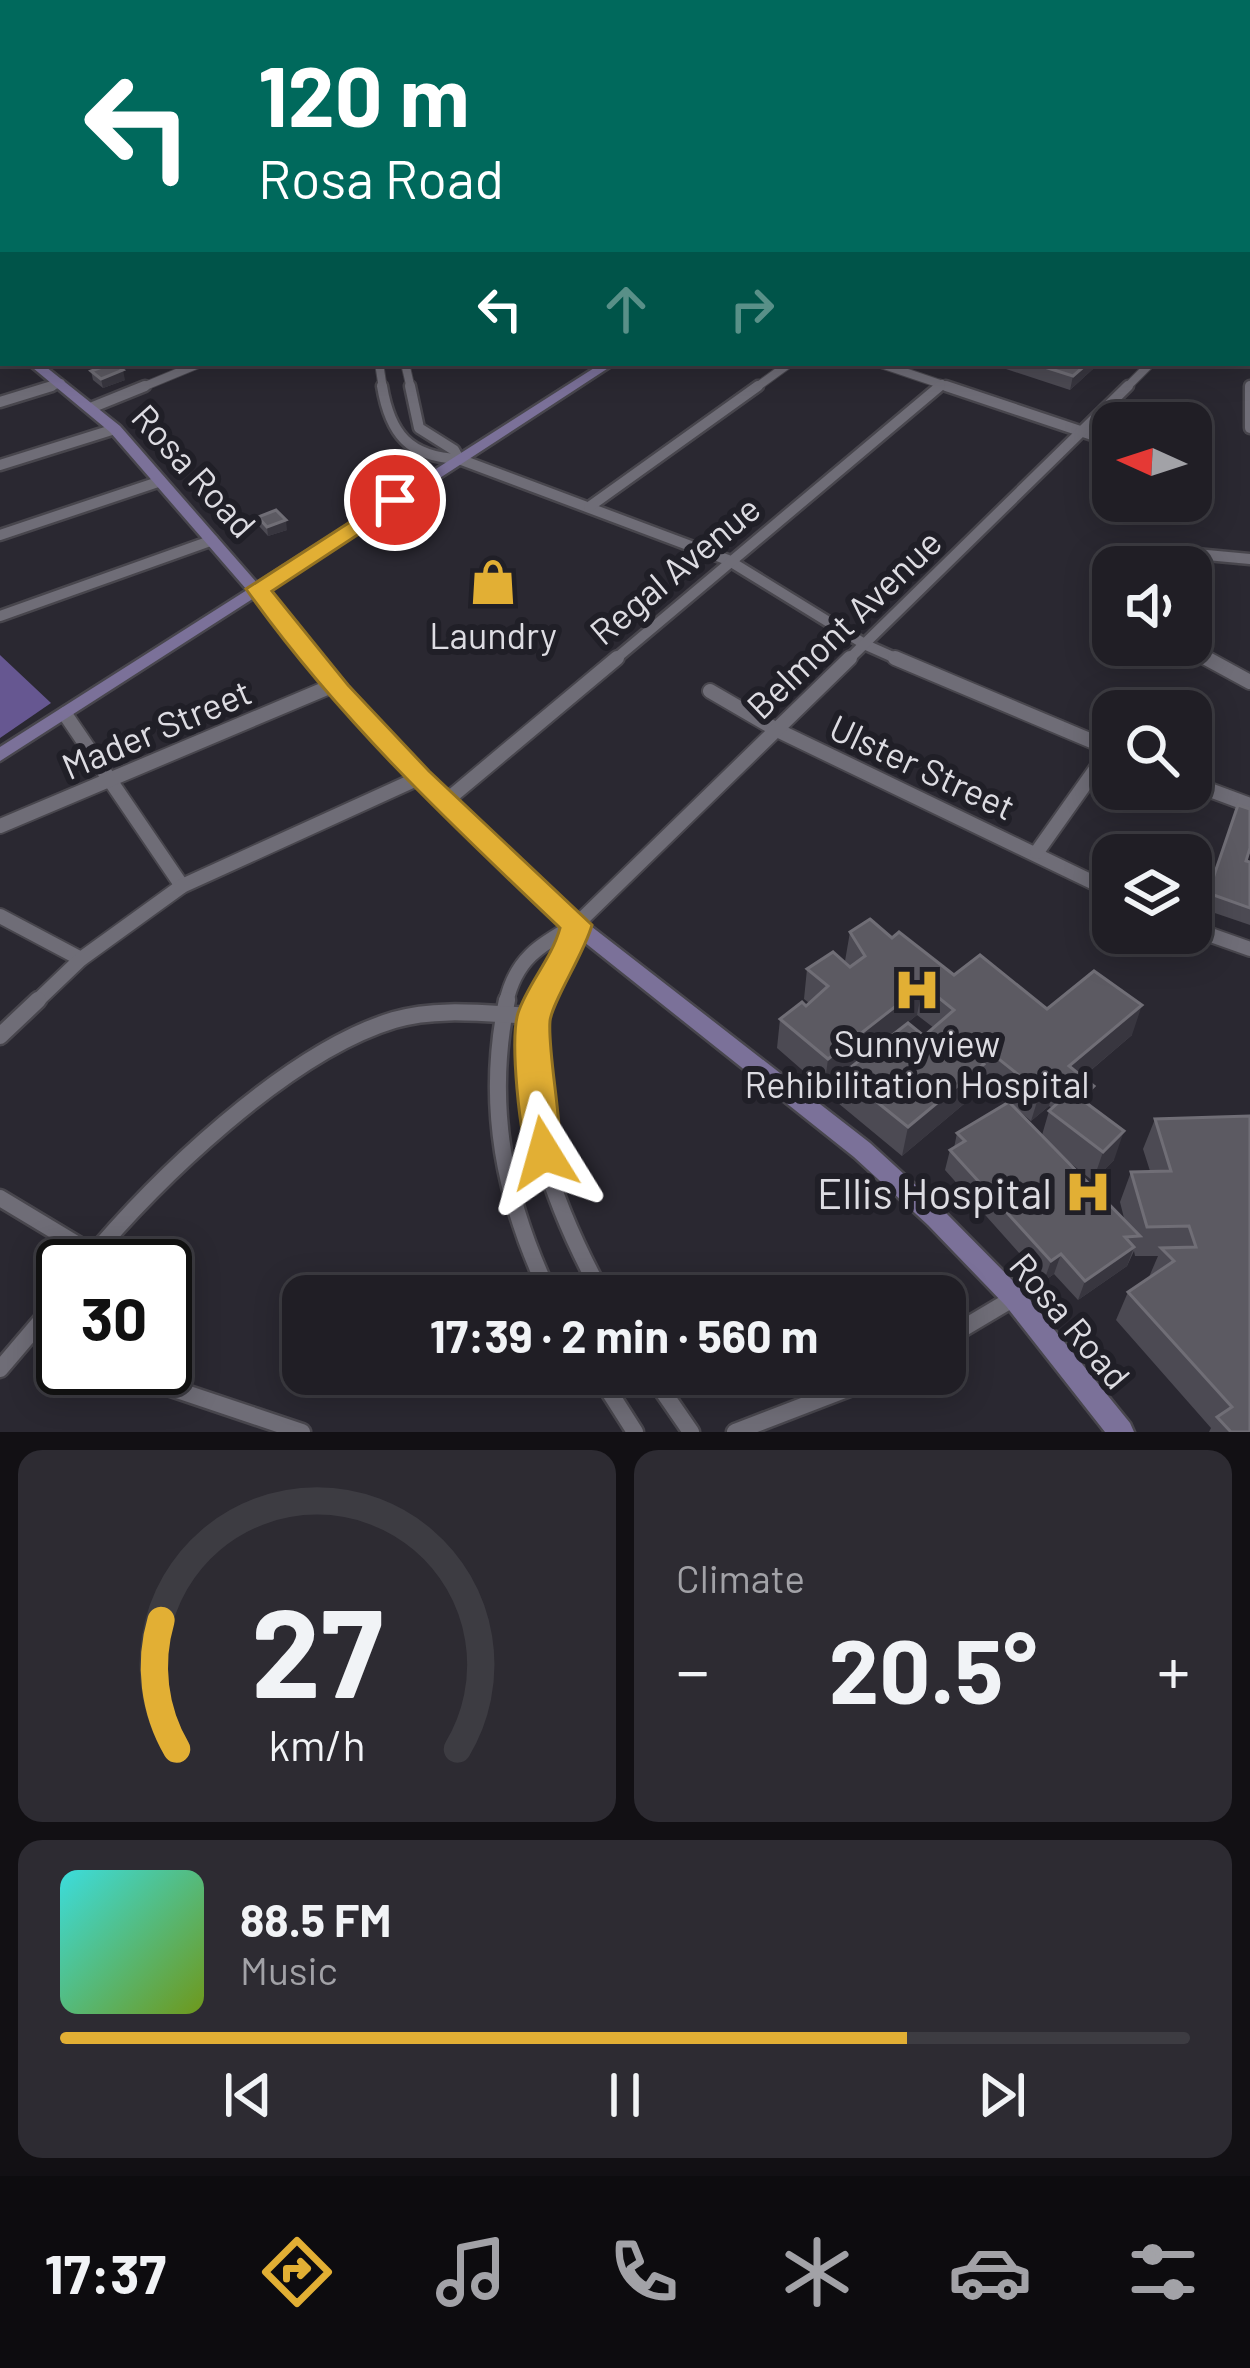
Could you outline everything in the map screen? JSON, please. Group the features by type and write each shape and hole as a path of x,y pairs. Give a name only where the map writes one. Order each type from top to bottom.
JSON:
{"street":[{"name":"Rosa Road","path":"37,366 93,406 115,429 419,778 576,925 862,1150 1014,1298 1120,1432"},
{"path":"93,406 193,366"},
{"path":"379,366 388,422 396,436 436,460 459,459 728,560 866,645 1092,741"},
{"path":"406,366 419,428 454,450 459,459"},
{"path":"0,755 605,366"},
{"path":"589,507 786,366"},
{"path":"887,366 1092,435"},
{"name":"Belmont Avenue","path":"576,925 1148,366"},
{"path":"0,401 61,383"},
{"name":"Regal Avenue","path":"446,802 942,384"},
{"path":"1250,386 1250,428"},
{"path":"0,465 115,429"},
{"path":"0,535 161,481"},
{"path":"0,616 213,540"},
{"path":"1212,554 1250,559"},
{"path":"1212,661 1250,682"},
{"name":"Mader Street","path":"0,826 334,685"},
{"name":"Ulster Street","path":"710,691 777,730 1092,881"},
{"path":"64,714 182,886"},
{"path":"1037,852 1092,777"},
{"path":"0,1036 81,959 182,886 419,778"},
{"path":"1212,791 1250,805"},
{"path":"0,916 81,959"},
{"path":"541,1275 511,1207 496,1116 495,1044 518,967 539,947 576,925"},
{"path":"576,925 568,956 533,1016 536,1102 552,1186 591,1275"},
{"path":"1212,935 1250,949"},
{"path":"110,1239 204,1147 348,1040 397,1020 533,1016"},
{"path":"0,1198 59,1239"},
{"path":"966,1327 1014,1298"},
{"path":"0,1369 36,1331"},
{"path":"191,1395 302,1432"},
{"path":"611,1395 635,1432"},
{"path":"665,1395 691,1432"},
{"path":"735,1432 831,1395"}],"shaded area":[{"path":"0,655 51,703 0,738"}],"building":[{"path":"105,366 123,370 101,379 91,371"},
{"path":"1041,366 1085,366 1073,376"},
{"path":"276,510 286,520 267,527 258,517"},
{"path":"1238,805 1250,809 1246,861 1250,862 1250,908 1212,894 1212,881"},
{"path":"870,919 892,938 899,932 954,975 980,955 1047,1009 1094,971 1142,1005 1069,1066 1094,1086 1081,1099 1124,1131 1103,1152 1049,1111 1074,1088 1058,1076 1040,1092 980,1044 973,1052 984,1064 908,1127 842,1074 908,1023 924,1036 954,1010 923,985 828,1059 780,1019 802,1002 806,1006 828,986 807,969 833,952 850,967 865,956 850,932"},
{"path":"1009,1102 1140,1236 1125,1237 1134,1247 1085,1281 1061,1254 1051,1261 950,1150 965,1141 957,1133"},
{"name":"Ellis Hospital","path":"1250,1116 1250,1432 1231,1432 1217,1417 1232,1407 1128,1292 1174,1261 1161,1248 1196,1247 1189,1226 1147,1227 1131,1172 1171,1171 1155,1119"}],"place":[{"name":"Laundry","path":"493,582"},
{"name":"Sunnyview Rehibilitation Hospital","path":"917,990"},
{"name":"Ellis Hospital","path":"1088,1192"}],"route":[{"path":"395,500 258,589 339,691 419,778 576,925 568,956 533,1016 536,1102 544,1153"}]}
